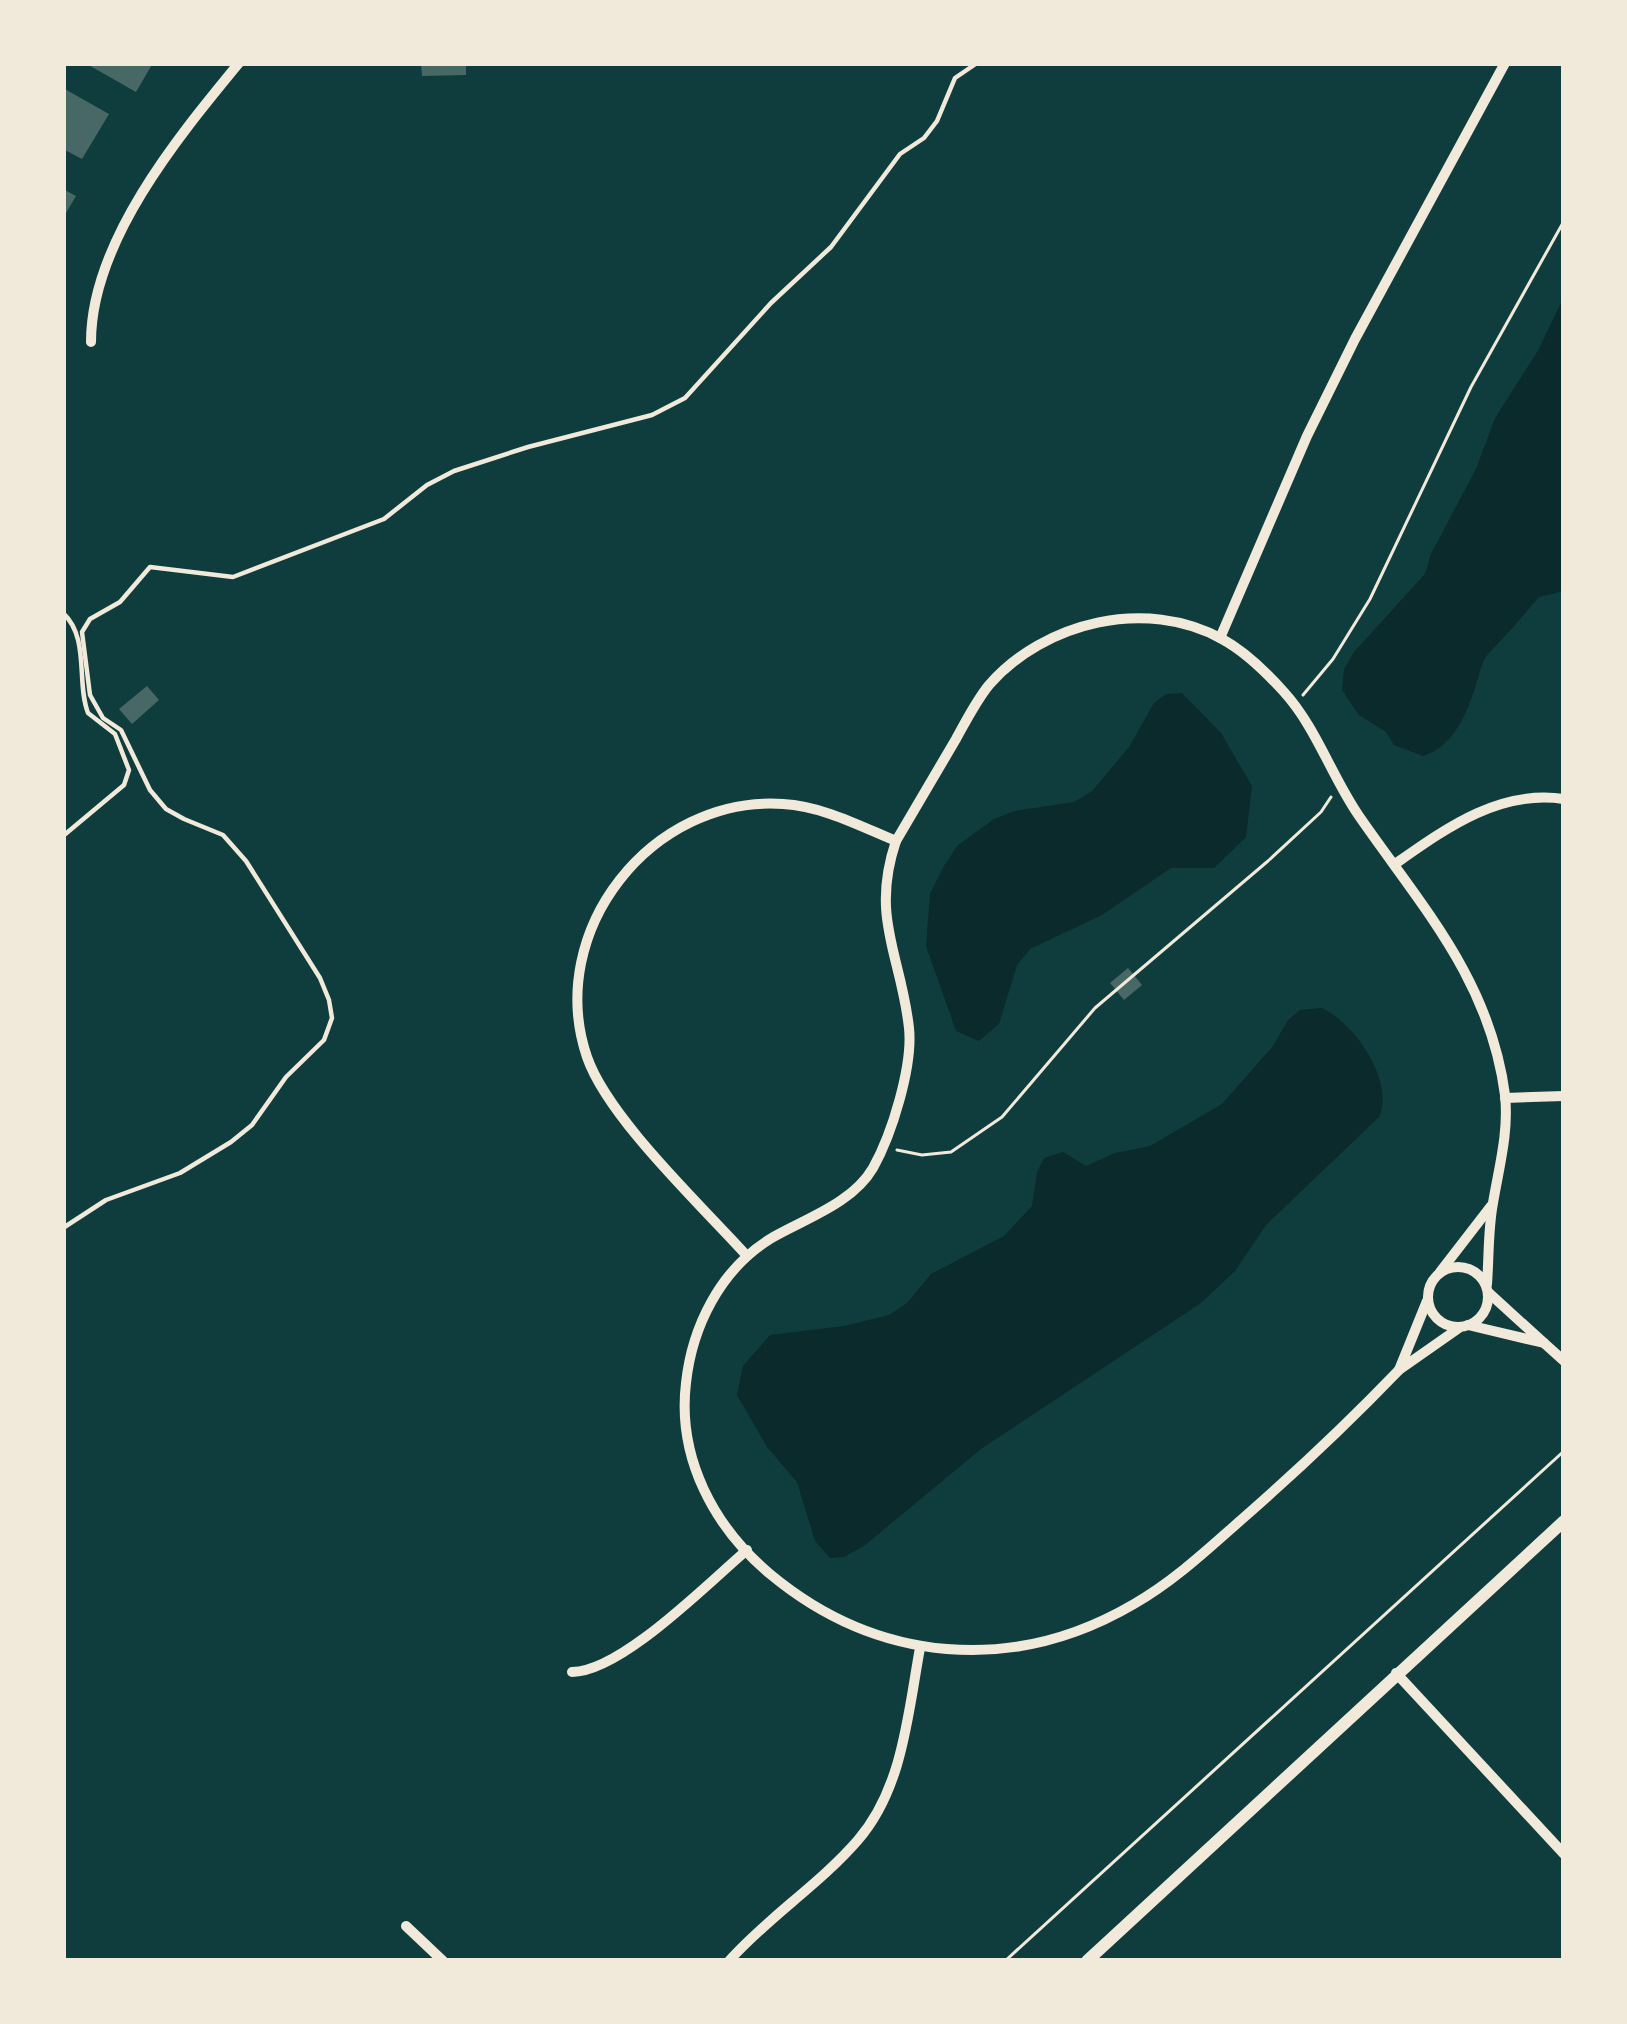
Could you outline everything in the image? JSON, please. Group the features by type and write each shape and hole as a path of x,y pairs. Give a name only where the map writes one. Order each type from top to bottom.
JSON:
{"street":[{"path":"91,342 91,311 121,234 176,143 239,63"},
{"path":"1220,638 1316,416 1505,63"},
{"path":"1145,618 1220,638 1257,664 1292,703 1340,787 1455,949 1485,1016 1505,1098 1486,1309 1400,1370 1305,1464 1185,1569 1132,1605 1024,1645 920,1648 862,1632 824,1614 765,1570 702,1492 685,1430 686,1384 704,1312 748,1256 842,1199 871,1172 884,1146 903,1084 910,1031 886,930 884,892 896,841 985,690 1039,643 1112,620 1145,618"},
{"path":"1395,864 1478,812 1517,800 1564,799"},
{"path":"748,1256 628,1123 587,1057 579,1018 579,984 588,938 623,871 689,821 780,803 821,812 896,841"},
{"path":"1505,1098 1564,1096"},
{"path":"1400,1370 1431,1283 1492,1203"},
{"path":"1439,1274 1461,1268 1564,1361"},
{"path":"1427,1301 1434,1317 1444,1324 1544,1343"},
{"path":"1087,1961 1564,1521"},
{"path":"572,1672 589,1672 648,1635 747,1550"},
{"path":"729,1961 860,1838 876,1812 901,1759 920,1648"},
{"path":"1396,1673 1564,1855"},
{"path":"406,1926 443,1961"}],"lane":[{"path":"63,1228 80,1213 180,1173 231,1142 252,1125 286,1077 324,1040 332,1018 320,978 246,861 224,835 166,809 150,790 121,730 103,718 90,695 82,632 90,620 120,602 150,567 233,577 384,519 454,471 652,416 685,398 771,303 831,248 900,154 937,121 955,78 977,63"},
{"path":"63,614 70,619 79,644 88,713 115,734 130,770 124,785 63,836"}],"path":[{"path":"1292,703 1333,659 1370,598 1472,387 1564,221"},
{"path":"884,1146 922,1155 951,1152 974,1139 1023,1096 1095,1008 1268,861 1322,812 1340,787"},
{"path":"1005,1961 1564,1451"}],"water":[{"path":"1564,296 1564,591 1539,597 1488,654 1459,726 1444,744 1423,756 1394,745 1386,732 1359,715 1342,690 1344,669 1425,574 1495,418 1539,349"},
{"path":"1182,693 1221,733 1252,786 1246,837 1214,868 1171,868 1102,915 1030,949 1017,965 999,1024 979,1041 956,1031 926,946 930,894 957,846 994,819 1014,811 1074,802 1092,791 1129,747 1154,703 1166,694"},
{"path":"1322,1008 1347,1026 1368,1054 1381,1086 1379,1117 1266,1225 1235,1271 1201,1303 981,1449 864,1546 844,1557 830,1558 815,1541 797,1482 767,1447 737,1395 743,1366 770,1335 889,1315 907,1303 931,1274 1004,1236 1032,1206 1044,1158 1063,1152 1086,1166 1115,1153 1150,1146 1222,1104 1273,1046 1288,1020 1300,1010"}],"building":[{"path":"85,63 153,63 136,92"},
{"path":"421,63 466,63 466,75 422,76"},
{"path":"63,88 109,114 82,159 63,149"},
{"path":"63,189 76,196 63,218"},
{"path":"147,686 159,700 132,724 119,709"},
{"path":"1128,968 1142,985 1124,1000 1110,983"}]}
